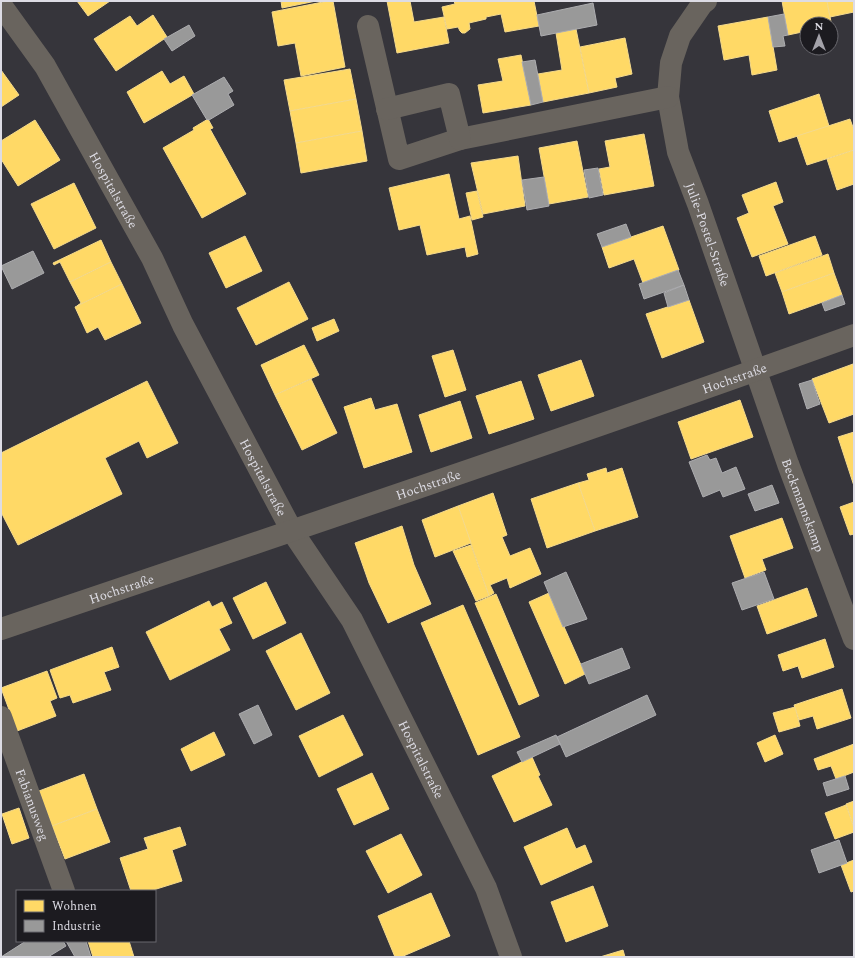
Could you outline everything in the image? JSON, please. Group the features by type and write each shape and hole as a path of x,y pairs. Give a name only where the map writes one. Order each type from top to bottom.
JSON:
{"street":[{"name":"Julie-Postel-Straße","path":"706,1 702,4 680,36 671,63 668,97 678,152 755,371"},
{"name":"Hospitalstraße","path":"1,5 46,66 152,258 183,325 292,531 352,620 486,888 511,957"},
{"path":"368,26 400,158 460,139 668,97"},
{"path":"387,109 449,94 460,139"},
{"name":"Hochstraße","path":"1,629 292,531 755,371 854,335"},
{"name":"Beckmannskamp","path":"755,371 788,464 854,639"},
{"name":"Fabianusweg","path":"1,717 64,890"}],"building: Wohnen":[{"path":"77,1 110,1 88,16"},
{"path":"281,1 316,1 282,8"},
{"path":"333,1 345,67 301,76 295,43 278,46 272,12"},
{"path":"387,1 410,1 414,22 444,17 449,43 397,53"},
{"path":"454,1 534,1 539,26 505,32 501,14 469,23 470,29 465,33 462,33 458,27 447,29 442,7 455,4"},
{"path":"782,1 827,1 830,16 799,16 799,33 788,35"},
{"path":"827,1 854,1 854,12 830,16"},
{"path":"153,15 167,37 116,71 94,39 130,16 137,26"},
{"path":"768,17 777,70 752,75 749,55 724,60 718,26"},
{"path":"576,29 589,93 543,102 538,74 562,70 556,33"},
{"path":"625,38 632,74 615,78 617,87 589,93 580,47"},
{"path":"521,55 531,105 483,113 478,85 503,81 498,59"},
{"path":"350,69 356,99 290,111 284,80"},
{"path":"1,70 19,95 1,107"},
{"path":"162,71 170,84 184,76 194,94 144,123 127,92"},
{"path":"819,94 829,126 779,142 769,111"},
{"path":"356,99 362,131 296,143 290,111"},
{"path":"208,119 213,128 210,129 246,194 202,218 163,148 194,130 193,128"},
{"path":"850,119 854,130 854,150 807,165 797,136"},
{"path":"35,120 60,160 18,186 1,159 1,141"},
{"path":"362,131 367,161 301,173 296,143"},
{"path":"644,134 654,186 604,195 599,169 610,167 605,141"},
{"path":"577,141 588,197 549,204 539,148"},
{"path":"854,150 854,184 837,190 827,159"},
{"path":"518,156 525,206 483,214 471,163"},
{"path":"449,174 459,219 470,216 478,254 467,257 465,247 427,255 420,225 399,230 389,188"},
{"path":"776,182 783,202 773,206 788,244 752,257 737,218 749,213 742,195"},
{"path":"74,183 96,228 54,249 31,204"},
{"path":"477,191 483,217 472,220 466,193"},
{"path":"663,226 679,270 643,283 634,259 609,268 602,247"},
{"path":"245,236 262,271 226,288 209,253"},
{"path":"815,236 822,255 766,276 759,256"},
{"path":"101,240 111,262 70,282 60,262 54,265 53,263"},
{"path":"828,254 834,273 782,292 775,273"},
{"path":"111,262 122,284 77,306 81,303 70,282"},
{"path":"834,273 842,295 789,314 782,292"},
{"path":"289,282 308,319 256,345 237,308"},
{"path":"122,284 141,323 105,340 98,327 87,333 75,307"},
{"path":"689,300 704,342 662,358 646,314"},
{"path":"334,319 339,331 317,341 312,328"},
{"path":"304,345 319,375 275,395 261,365"},
{"path":"453,350 466,390 445,397 432,356"},
{"path":"581,360 594,396 551,411 538,375"},
{"path":"853,364 854,414 829,423 812,379"},
{"path":"311,379 337,433 302,450 275,395"},
{"path":"147,381 178,443 147,458 139,441 105,458 122,494 18,545 1,512 1,453"},
{"path":"521,381 534,419 489,434 476,396"},
{"path":"371,398 375,410 397,404 412,452 364,468 344,407"},
{"path":"740,400 753,437 691,459 678,422"},
{"path":"460,401 472,438 431,452 419,415"},
{"path":"854,432 854,486 838,437"},
{"path":"606,468 607,473 622,468 638,517 595,531 578,483 589,480 587,474"},
{"path":"578,483 595,531 547,548 531,499"},
{"path":"493,493 507,535 502,537 510,556 530,548 541,574 510,588 507,578 490,585 494,593 489,596 458,506"},
{"path":"854,502 854,534 850,535 840,507"},
{"path":"458,506 471,543 435,557 422,520"},
{"path":"782,518 793,548 762,559 766,570 745,578 730,536"},
{"path":"402,526 414,565 431,604 388,623 369,583 355,543"},
{"path":"471,545 489,596 476,601 453,551"},
{"path":"266,582 286,623 253,639 233,598"},
{"path":"807,588 817,616 767,634 757,606"},
{"path":"549,593 585,674 565,684 529,602"},
{"path":"496,594 539,696 519,705 475,603"},
{"path":"209,601 212,607 222,602 232,623 219,629 230,650 170,680 146,632"},
{"path":"463,605 520,737 478,755 421,623"},
{"path":"301,633 330,693 296,710 266,651"},
{"path":"825,639 834,667 802,678 798,666 783,671 778,655"},
{"path":"112,647 119,667 104,672 111,690 73,703 70,695 60,698 50,670"},
{"path":"47,671 57,698 50,701 56,716 17,731 1,688"},
{"path":"842,689 851,718 817,729 813,716 799,720 794,705"},
{"path":"795,707 800,726 779,732 773,713"},
{"path":"343,715 363,755 319,777 299,736"},
{"path":"214,732 225,755 191,771 181,749"},
{"path":"775,735 783,754 765,762 757,743"},
{"path":"854,744 854,772 836,779 831,766 818,770 814,759"},
{"path":"532,757 540,775 538,776 552,805 514,822 492,776"},
{"path":"372,773 389,809 354,825 337,789"},
{"path":"84,774 97,809 52,826 39,791"},
{"path":"854,801 854,828 846,804"},
{"path":"846,805 854,832 835,839 825,813"},
{"path":"19,808 29,838 12,844 2,814"},
{"path":"97,809 110,842 65,859 52,826"},
{"path":"180,827 186,845 172,850 182,881 153,890 131,890 120,858 148,849 144,838"},
{"path":"567,828 576,849 585,845 592,862 541,885 524,847"},
{"path":"401,834 422,875 388,893 366,851"},
{"path":"854,860 854,891 851,892 841,865"},
{"path":"593,886 608,926 566,942 551,902"},
{"path":"431,893 450,936 401,957 395,957 378,916"},
{"path":"88,942 129,942 134,957 93,957"},
{"path":"623,950 625,957 600,957"}],"building: Industrie":[{"path":"593,3 597,25 541,36 537,15"},
{"path":"784,14 788,35 783,36 785,46 773,47 768,17"},
{"path":"189,25 195,36 172,51 164,39"},
{"path":"535,60 543,102 531,105 522,62"},
{"path":"224,77 233,91 228,94 234,105 207,120 192,95"},
{"path":"598,168 603,195 589,198 584,170"},
{"path":"544,177 549,206 527,210 522,180"},
{"path":"626,224 631,237 602,247 597,234"},
{"path":"33,251 44,273 12,289 1,266"},
{"path":"678,270 684,285 644,299 639,284"},
{"path":"684,285 689,300 668,307 664,293"},
{"path":"842,295 845,304 825,311 822,303"},
{"path":"812,380 820,404 807,409 799,384"},
{"path":"707,455 710,460 716,458 722,473 736,467 745,489 723,497 720,490 703,497 689,462"},
{"path":"772,485 779,503 755,511 748,494"},
{"path":"566,572 587,619 563,627 544,582"},
{"path":"764,572 774,599 742,610 732,583"},
{"path":"622,648 630,668 589,684 581,664"},
{"path":"647,695 656,715 566,757 557,737"},
{"path":"258,705 272,735 254,744 239,714"},
{"path":"556,735 560,744 522,762 517,752"},
{"path":"845,776 849,789 827,796 823,783"},
{"path":"839,840 847,863 819,873 811,850"},
{"path":"24,942 64,942 66,946 48,957 1,957"},
{"path":"67,942 86,942 91,957 75,957"}]}
